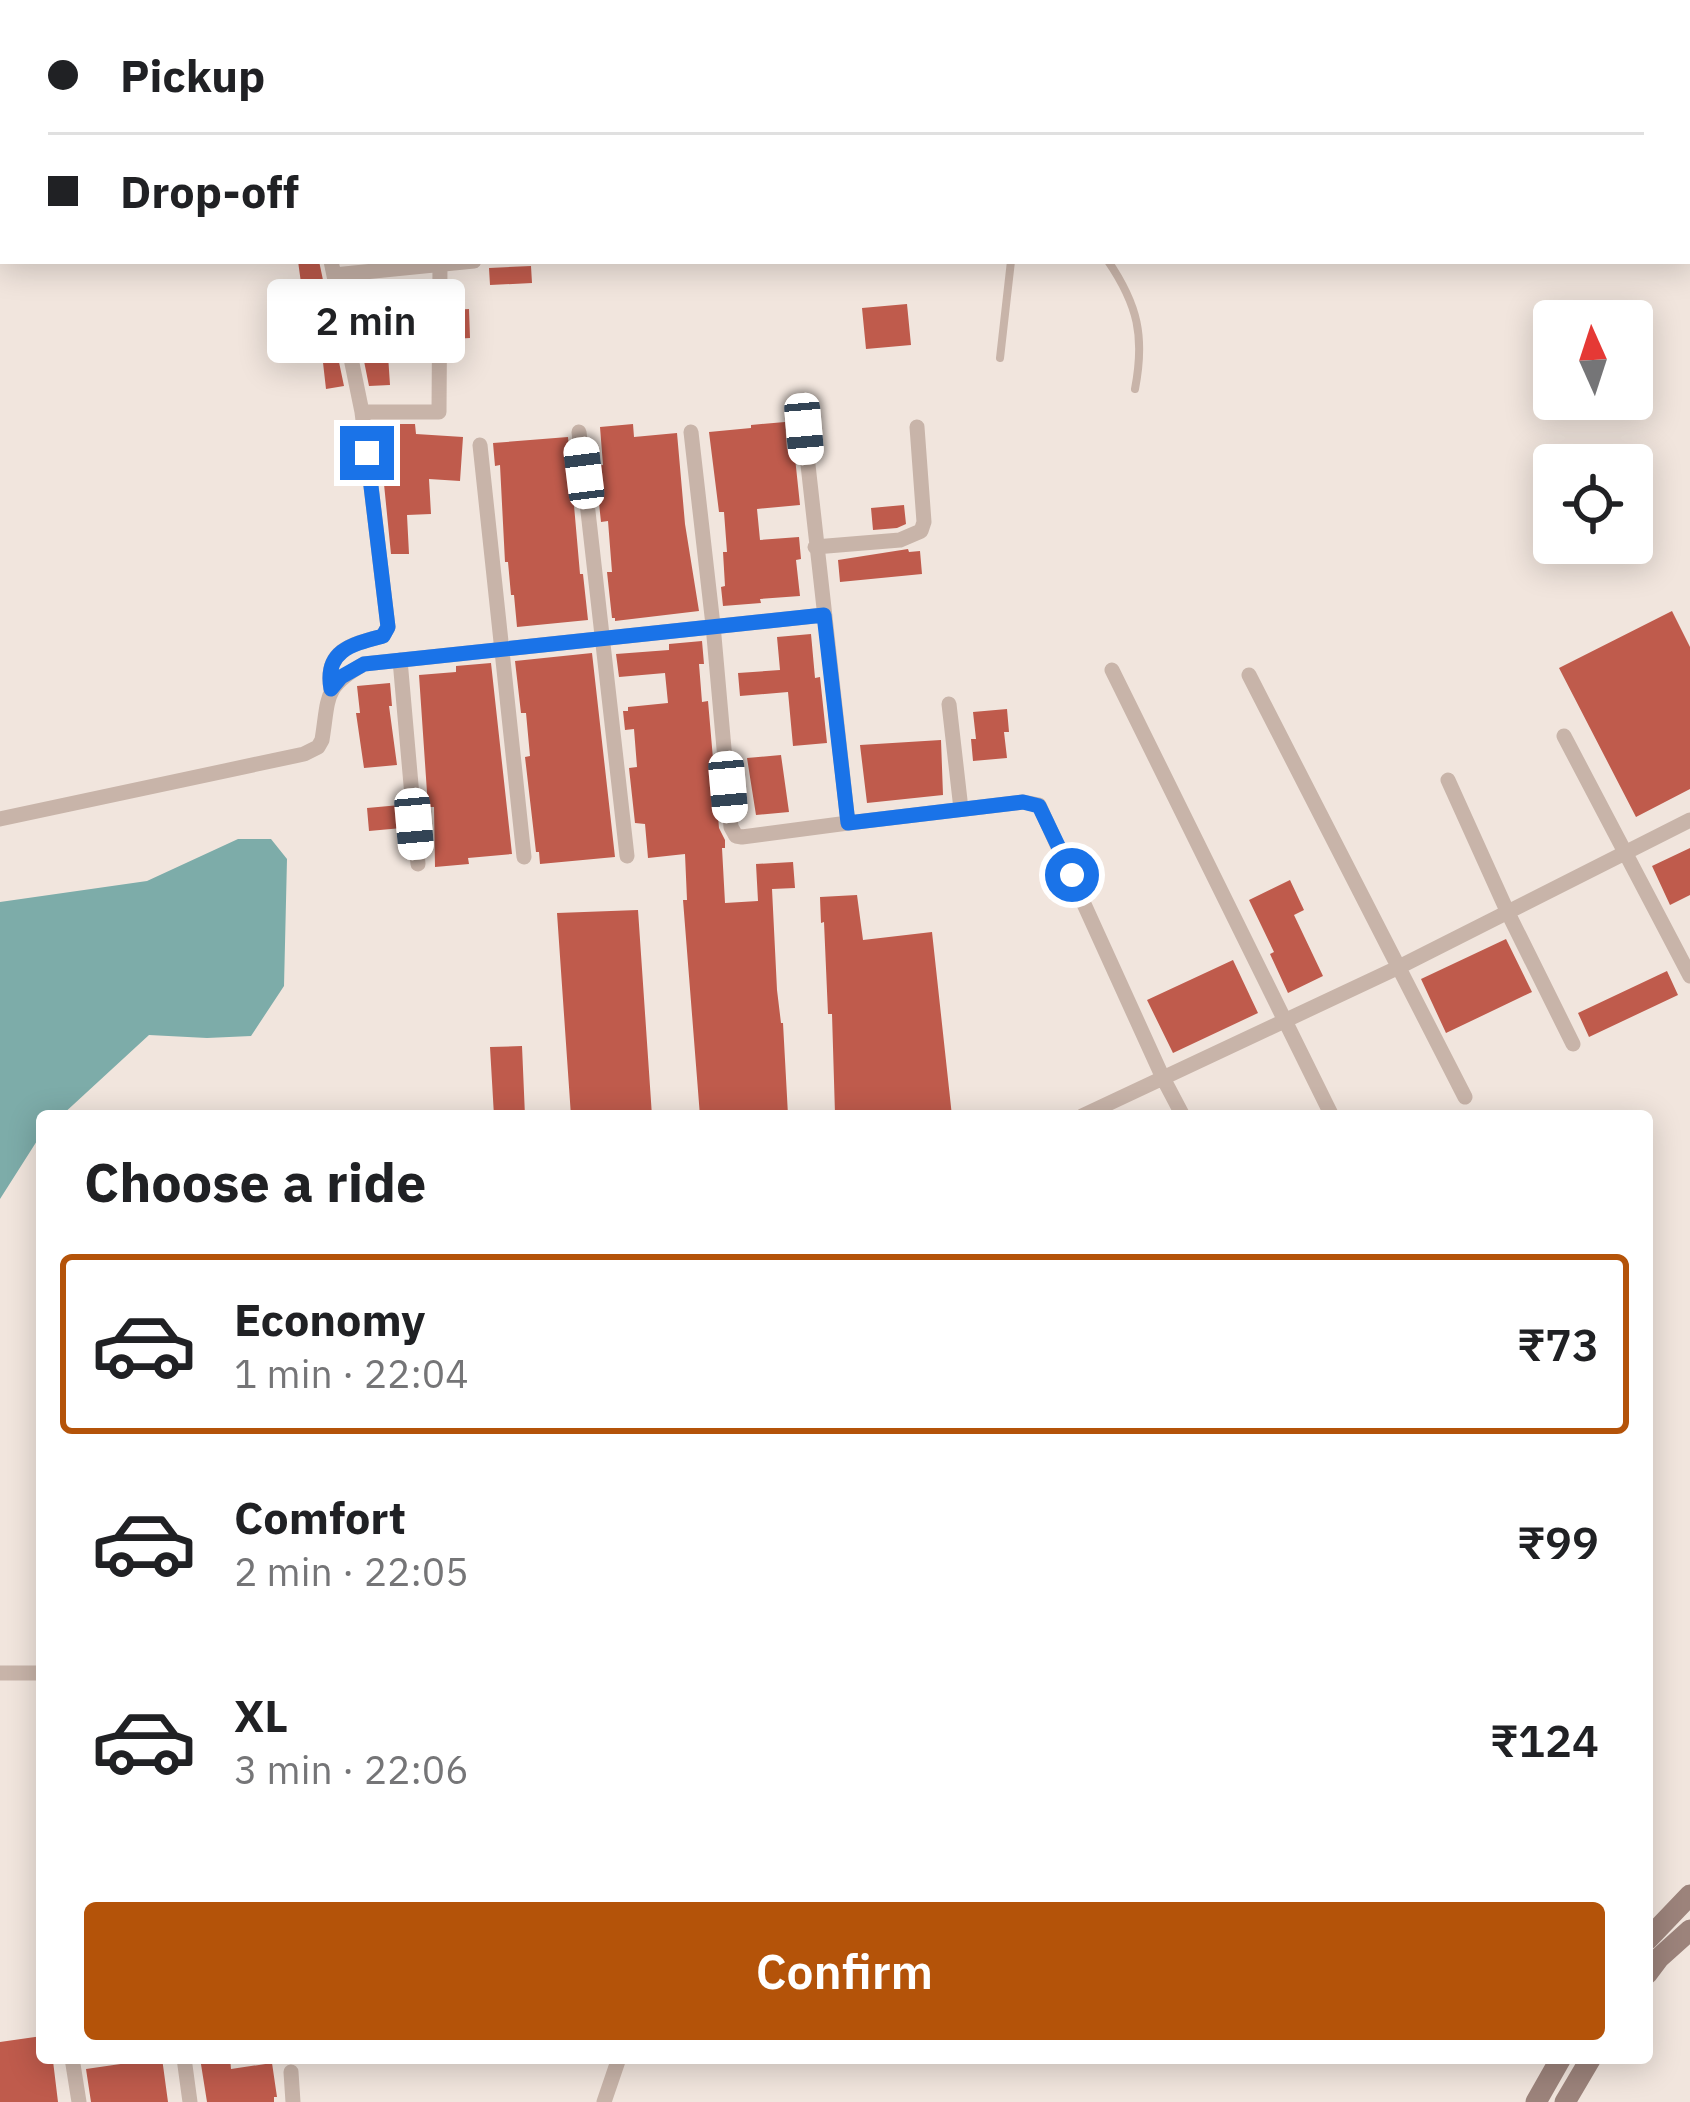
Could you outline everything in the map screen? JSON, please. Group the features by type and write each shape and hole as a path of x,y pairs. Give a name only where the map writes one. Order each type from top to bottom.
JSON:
{"street":[{"path":"0,818 304,754 318,747 331,689 328,675 335,658 349,645 383,636 388,627 362,412 332,268 440,264 439,412 362,412"},
{"path":"347,344 440,342"},
{"path":"815,548 901,539 922,531 916,427"},
{"path":"804,429 848,823"},
{"path":"579,432 627,856"},
{"path":"691,432 731,827 736,836 1023,802 1039,806 1181,1110"},
{"path":"480,445 524,857"},
{"path":"331,689 364,664 824,615"},
{"path":"400,660 418,864"},
{"path":"1112,670 1329,1110"},
{"path":"1250,675 1465,1097"},
{"path":"949,704 961,809"},
{"path":"1564,736 1690,976"},
{"path":"1448,780 1574,1044"},
{"path":"1095,1110 1397,968 1690,820"},
{"path":"0,1673 36,1673"},
{"path":"1653,1934 1690,1895"},
{"path":"1653,1966 1690,1930"},
{"path":"73,2064 79,2102"},
{"path":"185,2064 190,2102"},
{"path":"604,2102 617,2064"},
{"path":"1541,2101 1559,2064"},
{"path":"1565,2102 1587,2064"},
{"path":"292,2072 293,2102"}],"lane":[{"path":"1000,358 1011,264"},
{"path":"1110,264 1140,327 1141,360 1135,388"}],"water":[{"path":"238,839 271,839 287,859 284,986 251,1036 149,1035 68,1110 36,1110 36,1142 0,1199 0,902 147,881"}],"building":[{"path":"298,264 320,264 323,280 301,283"},
{"path":"531,266 532,283 490,285 489,268"},
{"path":"418,279 428,330 361,332 354,288"},
{"path":"907,304 911,345 866,349 862,308"},
{"path":"469,309 470,338 452,339 452,310"},
{"path":"335,343 344,386 326,389 321,345"},
{"path":"388,355 390,385 369,386 363,356"},
{"path":"785,422 787,449 794,448 800,505 757,509 760,540 799,537 800,596 723,606 724,512 719,512 709,432"},
{"path":"378,424 415,424 416,434 463,437 460,481 429,479 431,514 407,515 409,554 391,554"},
{"path":"633,424 634,437 677,433 699,611 612,618 608,521 601,522 595,466 603,465 600,427"},
{"path":"568,437 588,620 517,627 505,562 500,465 495,466 493,443"},
{"path":"904,505 906,524 873,530 871,508"},
{"path":"920,551 922,574 840,582 838,560"},
{"path":"1672,611 1690,647 1690,789 1636,817 1559,668"},
{"path":"811,634 827,743 793,746 788,692 740,696 738,673 780,670 777,637"},
{"path":"702,641 702,702 708,701 719,828 725,840 725,903 758,901 756,864 793,862 795,888 772,889 788,1110 700,1110 683,900 687,900 685,854 648,858 645,824 635,823 629,768 637,767 634,729 625,730 623,711 668,703 665,673 619,677 616,654 669,650 669,644"},
{"path":"592,653 615,857 540,864 525,757 530,756 526,713 521,713 515,661"},
{"path":"491,663 512,854 435,867 434,807 428,807 419,675"},
{"path":"390,683 397,765 364,768 357,686"},
{"path":"1007,709 1007,758 973,761 973,712"},
{"path":"941,740 943,795 867,803 860,745"},
{"path":"781,755 789,812 756,815 747,758"},
{"path":"400,805 402,828 369,831 367,808"},
{"path":"1690,848 1690,895 1670,905 1652,866"},
{"path":"1290,880 1304,910 1294,915 1323,976 1288,993 1249,900"},
{"path":"857,895 863,940 932,932 951,1110 835,1110 832,1014 828,1014 820,897"},
{"path":"638,910 652,1110 571,1110 557,913"},
{"path":"1506,939 1532,992 1446,1033 1421,979"},
{"path":"1233,960 1258,1013 1173,1053 1147,1000"},
{"path":"1667,971 1678,995 1589,1037 1578,1013"},
{"path":"522,1046 525,1110 494,1110 490,1047"},
{"path":"36,2037 36,2064 53,2064 58,2102 0,2102 0,2042"},
{"path":"163,2064 168,2102 91,2102 86,2069"},
{"path":"201,2064 231,2064 231,2069 272,2064 274,2102 207,2102"}],"route":[{"path":"367,453 388,627 383,636 349,645 335,658 328,675 331,689 364,664 824,615 848,823 1023,802 1039,806 1072,875"}]}
